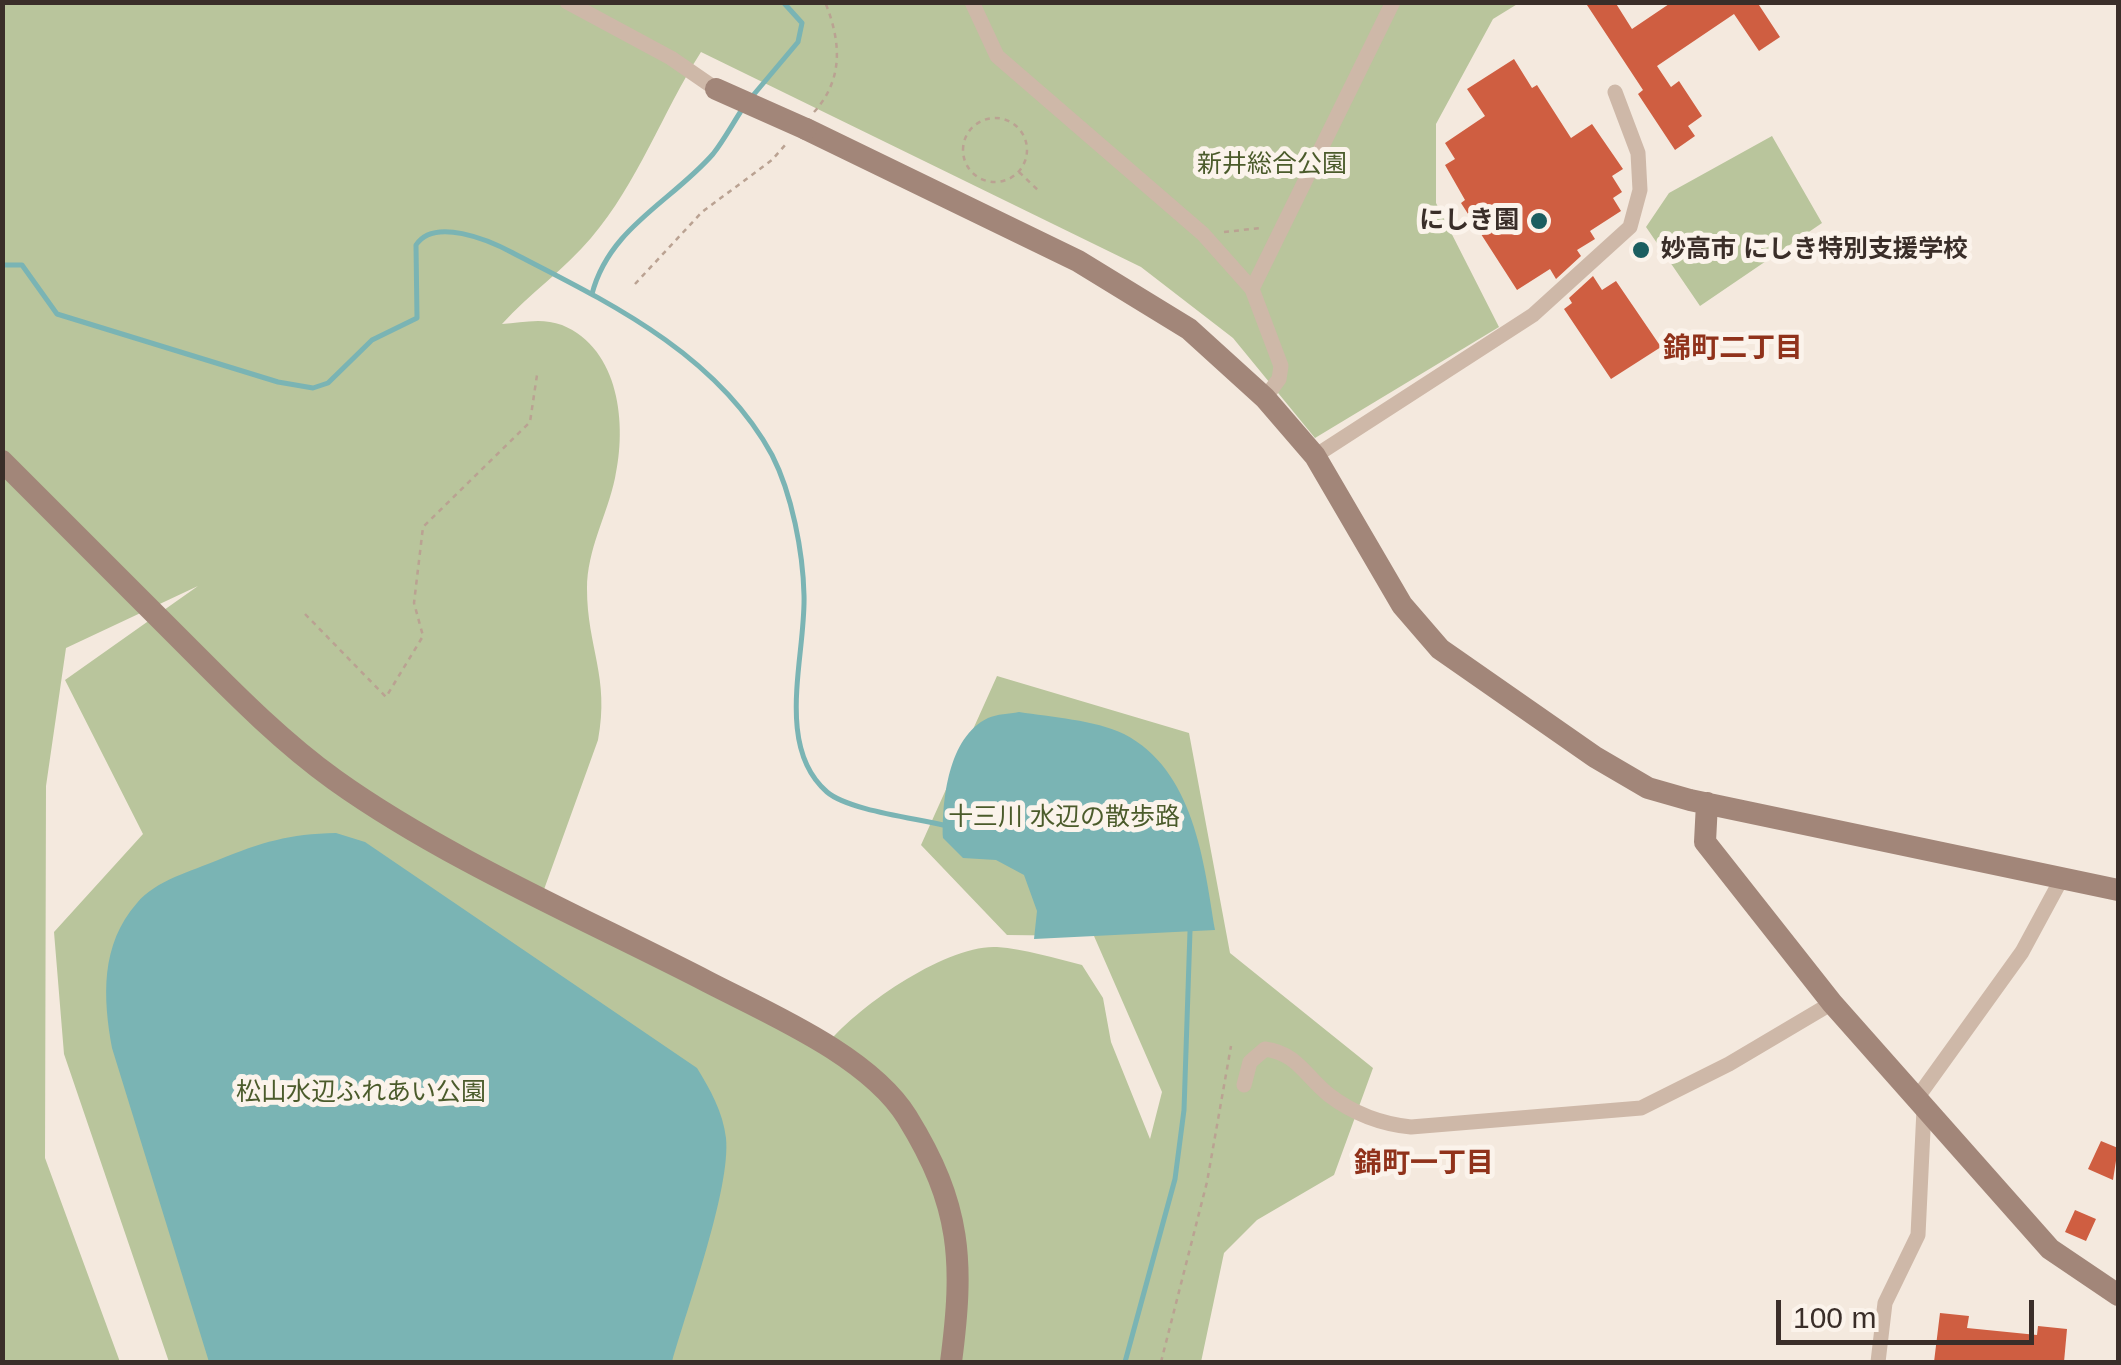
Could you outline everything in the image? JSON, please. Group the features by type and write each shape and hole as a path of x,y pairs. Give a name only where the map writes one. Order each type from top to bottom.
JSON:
{"street":[{"path":"567,2 671,58 716,89 1119,283 1190,329 1265,398 1315,456 1402,606 1440,649 1595,758 1648,788 1707,804 2118,890"},
{"path":"972,2 997,56 1202,234 1252,289 1281,366 1279,380 1265,398"},
{"path":"1252,289 1393,2"},
{"path":"1315,456 1533,315 1606,253 1630,226 1640,190 1638,154 1615,92"},
{"path":"2,461 227,686 293,748 338,783 422,834 798,1028 888,1094 906,1115 934,1166 953,1223 961,1285 951,1362"},
{"path":"1707,804 1705,842 1832,1004 2050,1249 2118,1295"},
{"path":"1878,1362 1885,1304 1918,1234 1920,1104 2022,952 2062,878"},
{"path":"1244,1085 1250,1062 1265,1049 1284,1052 1328,1094 1382,1124 1411,1128 1606,1114 1668,1098 1832,1004"}],"path":[{"path":"635,284 702,212 772,160 826,99 840,50 825,2"},
{"path":"997,118 1016,126 1026,145 1018,171 998,182 978,177 965,161 969,132 986,120 997,118"},
{"path":"1018,171 1040,192"},
{"path":"1202,234 1280,226"},
{"path":"305,614 386,697 423,636 414,603 423,526 530,422 537,374"},
{"path":"1161,1362 1166,1330 1207,1182 1231,1046"}],"green space":[{"path":"3,3 1519,3 1493,19 1436,124 1436,203 1499,327 1315,438 1233,338 1141,267 701,52 608,217 581,249 502,324 546,321 581,336 607,370 619,413 619,457 594,546 587,589 600,680 598,740 542,895 825,1047 879,997 953,956 997,947 1082,965 1103,998 1111,1042 1150,1139 1162,1092 1094,936 1007,935 921,845 997,676 1189,733 1230,953 1373,1068 1334,1175 1257,1220 1224,1253 1201,1362 169,1362 64,1054 54,932 143,834 65,680 198,586 66,648 46,786 45,1158 120,1362 3,1362"},
{"path":"1772,136 1822,223 1700,306 1646,227 1669,193"}],"water":[{"path":"1019,712 1112,729 1148,750 1166,770 1192,820 1215,930 1034,939 1037,911 1024,875 996,860 963,858 943,838 946,789 964,740 988,718"},
{"path":"336,833 365,842 697,1068 722,1119 726,1160 715,1217 672,1362 209,1362 112,1048 106,991 110,954 125,919 137,903 164,882 262,844"}],"building":[{"path":"1585,2 1615,2 1632,29 1672,2 1757,2 1780,37 1759,51 1734,14 1657,66 1671,87 1679,81 1702,116 1688,126 1695,136 1675,150 1638,94 1643,90"},
{"name":"にしき園","path":"1514,59 1532,88 1537,85 1571,138 1592,124 1623,169 1612,176 1622,192 1613,198 1621,211 1590,231 1595,239 1577,250 1581,256 1556,279 1550,269 1517,290 1461,203 1465,200 1445,165 1455,159 1445,143 1485,116 1467,89"},
{"path":"1593,276 1602,290 1616,281 1661,347 1611,379 1564,309 1572,303 1569,298"},
{"path":"2101,1141 2118,1148 2113,1180 2088,1169"},
{"path":"2075,1210 2096,1219 2086,1241 2065,1232"},
{"path":"1940,1313 1969,1316 1967,1328 2037,1335 2038,1326 2067,1329 2064,1362 1934,1362"}],"waterway":[{"path":"750,99 798,42 802,23 783,2"},
{"path":"592,294 612,251 643,217 713,154 743,108"},
{"path":"2,265 22,265 57,314 278,382 313,388 328,383 372,340 417,318 416,245 435,233 462,234 490,242 623,312 691,360 722,388 749,419 779,470 791,505 801,560 804,595 797,725 801,750 811,773 827,792 850,804 943,825"},
{"path":"1125,1362 1175,1179 1184,1110 1190,931"}],"place":[{"name":"にしき園","path":"1539,221"},
{"name":"妙高市 にしき特別支援学校","path":"1641,250"}],"district":[{"name":"錦町二丁目","path":"1733,349"},
{"name":"錦町一丁目","path":"1424,1164"}],"park label":[{"name":"新井総合公園","path":"1272,165"},
{"name":"十三川 水辺の散歩路","path":"1064,818"},
{"name":"松山水辺ふれあい公園","path":"361,1093"}]}
